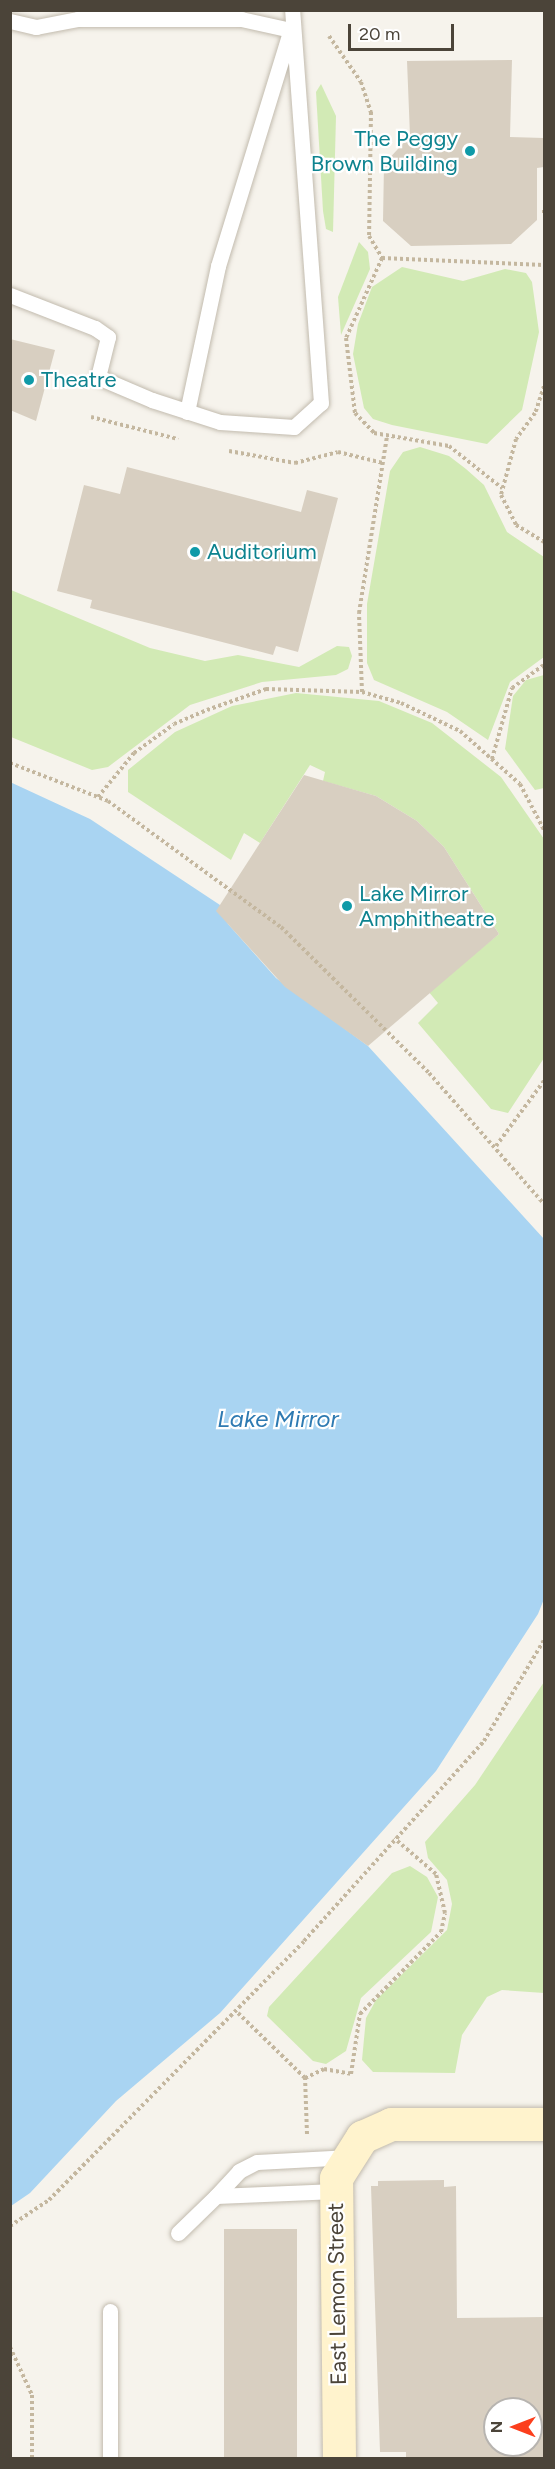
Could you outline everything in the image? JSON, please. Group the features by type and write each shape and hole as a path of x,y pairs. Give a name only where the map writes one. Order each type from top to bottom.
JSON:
{"street":[{"path":"356,2147 391,2124 544,2124"},
{"name":"East Lemon Street","path":"339,2458 336,2178 356,2147"}],"lane":[{"path":"10,295 108,337 98,377 187,412 220,422 294,427 321,403 291,30 292,10"},
{"path":"10,21 64,26 78,19 241,19 291,30"},
{"path":"187,412 218,266 291,30"},
{"path":"178,2234 216,2196 257,2162 356,2147"},
{"path":"216,2196 336,2191"},
{"path":"110,2311 110,2458"}],"path":[{"path":"329,36 361,82 371,112 369,236 382,258"},
{"path":"382,258 544,265"},
{"path":"382,258 346,338 355,413 374,433 449,446 502,488 516,525 544,542"},
{"path":"502,488 516,439 535,414 544,386"},
{"path":"362,692 360,613 387,436"},
{"path":"492,759 512,688 544,666"},
{"path":"98,797 134,753 174,724 207,710 266,689 362,692 401,703 460,731 520,784 544,830"},
{"path":"10,763 98,797 281,927 495,1146 544,1204"},
{"path":"495,1146 544,1082"},
{"path":"10,2226 49,2200 238,2013 484,1741 544,1640"},
{"path":"305,2078 324,2069 351,2074 360,2014 441,1932 445,1913 435,1874 394,1838"},
{"path":"238,2013 305,2078 307,2139"},
{"path":"10,2347 32,2395 32,2458"}],"green space":[{"path":"321,84 336,116 333,232 326,229 323,211 316,92"},
{"path":"359,242 368,252 370,269 341,335 338,297"},
{"path":"402,267 463,281 505,269 526,273 532,282 539,332 522,410 487,444 392,425 373,419 364,408 353,354 358,324 372,287"},
{"path":"420,447 449,456 466,469 484,485 507,532 544,557 544,657 510,682 488,740 447,712 374,680 367,663 367,604 390,471 403,452"},
{"path":"11,590 150,648 205,661 238,655 299,667 337,646 349,647 352,656 348,669 336,675 262,682 190,705 108,767 92,770 11,737"},
{"path":"544,675 544,788 535,790 505,749 513,696 526,680"},
{"path":"296,693 379,701 432,723 501,777 544,839 544,1058 508,1113 491,1109 418,1023 438,1003 428,991 499,934 444,847 417,821 376,796 323,781 325,772 310,765 260,843 244,833 231,860 128,792 128,770 175,732 232,706"},
{"path":"544,1682 544,1993 502,1990 487,1997 462,2035 455,2073 373,2072 362,2060 366,2018 376,2000 447,1930 452,1904 447,1880 428,1858 425,1842 475,1785"},
{"path":"410,1866 427,1877 438,1897 431,1932 361,1998 346,2051 326,2064 313,2061 267,2016 269,2007 392,1873"}],"water":[{"name":"Lake Mirror","path":"10,782 90,819 220,905 228,924 276,978 368,1046 544,1239 544,1599 538,1614 436,1771 220,2013 116,2101 30,2193 11,2206"}],"building":[{"name":"The Peggy Brown Building","path":"512,60 510,137 544,138 544,167 537,168 537,220 511,244 411,246 383,221 384,164 410,136 407,61"},
{"name":"Theatre","path":"10,339 55,350 36,421 10,410"},
{"name":"Auditorium","path":"127,467 301,512 307,490 338,498 298,652 276,646 273,655 90,608 92,600 57,591 84,485 120,494"},
{"name":"Lake Mirror Amphitheatre","path":"304,775 376,796 417,821 444,847 499,934 368,1046 285,987 216,911"},
{"path":"444,2180 444,2187 456,2186 457,2318 544,2317 544,2458 406,2458 406,2452 380,2452 371,2186 378,2186 378,2181"},
{"path":"224,2229 297,2229 297,2458 224,2458"}],"place":[{"name":"The Peggy Brown Building","path":"470,151"},
{"name":"Theatre","path":"29,380"},
{"name":"Auditorium","path":"195,552"},
{"name":"Lake Mirror Amphitheatre","path":"347,906"}]}
